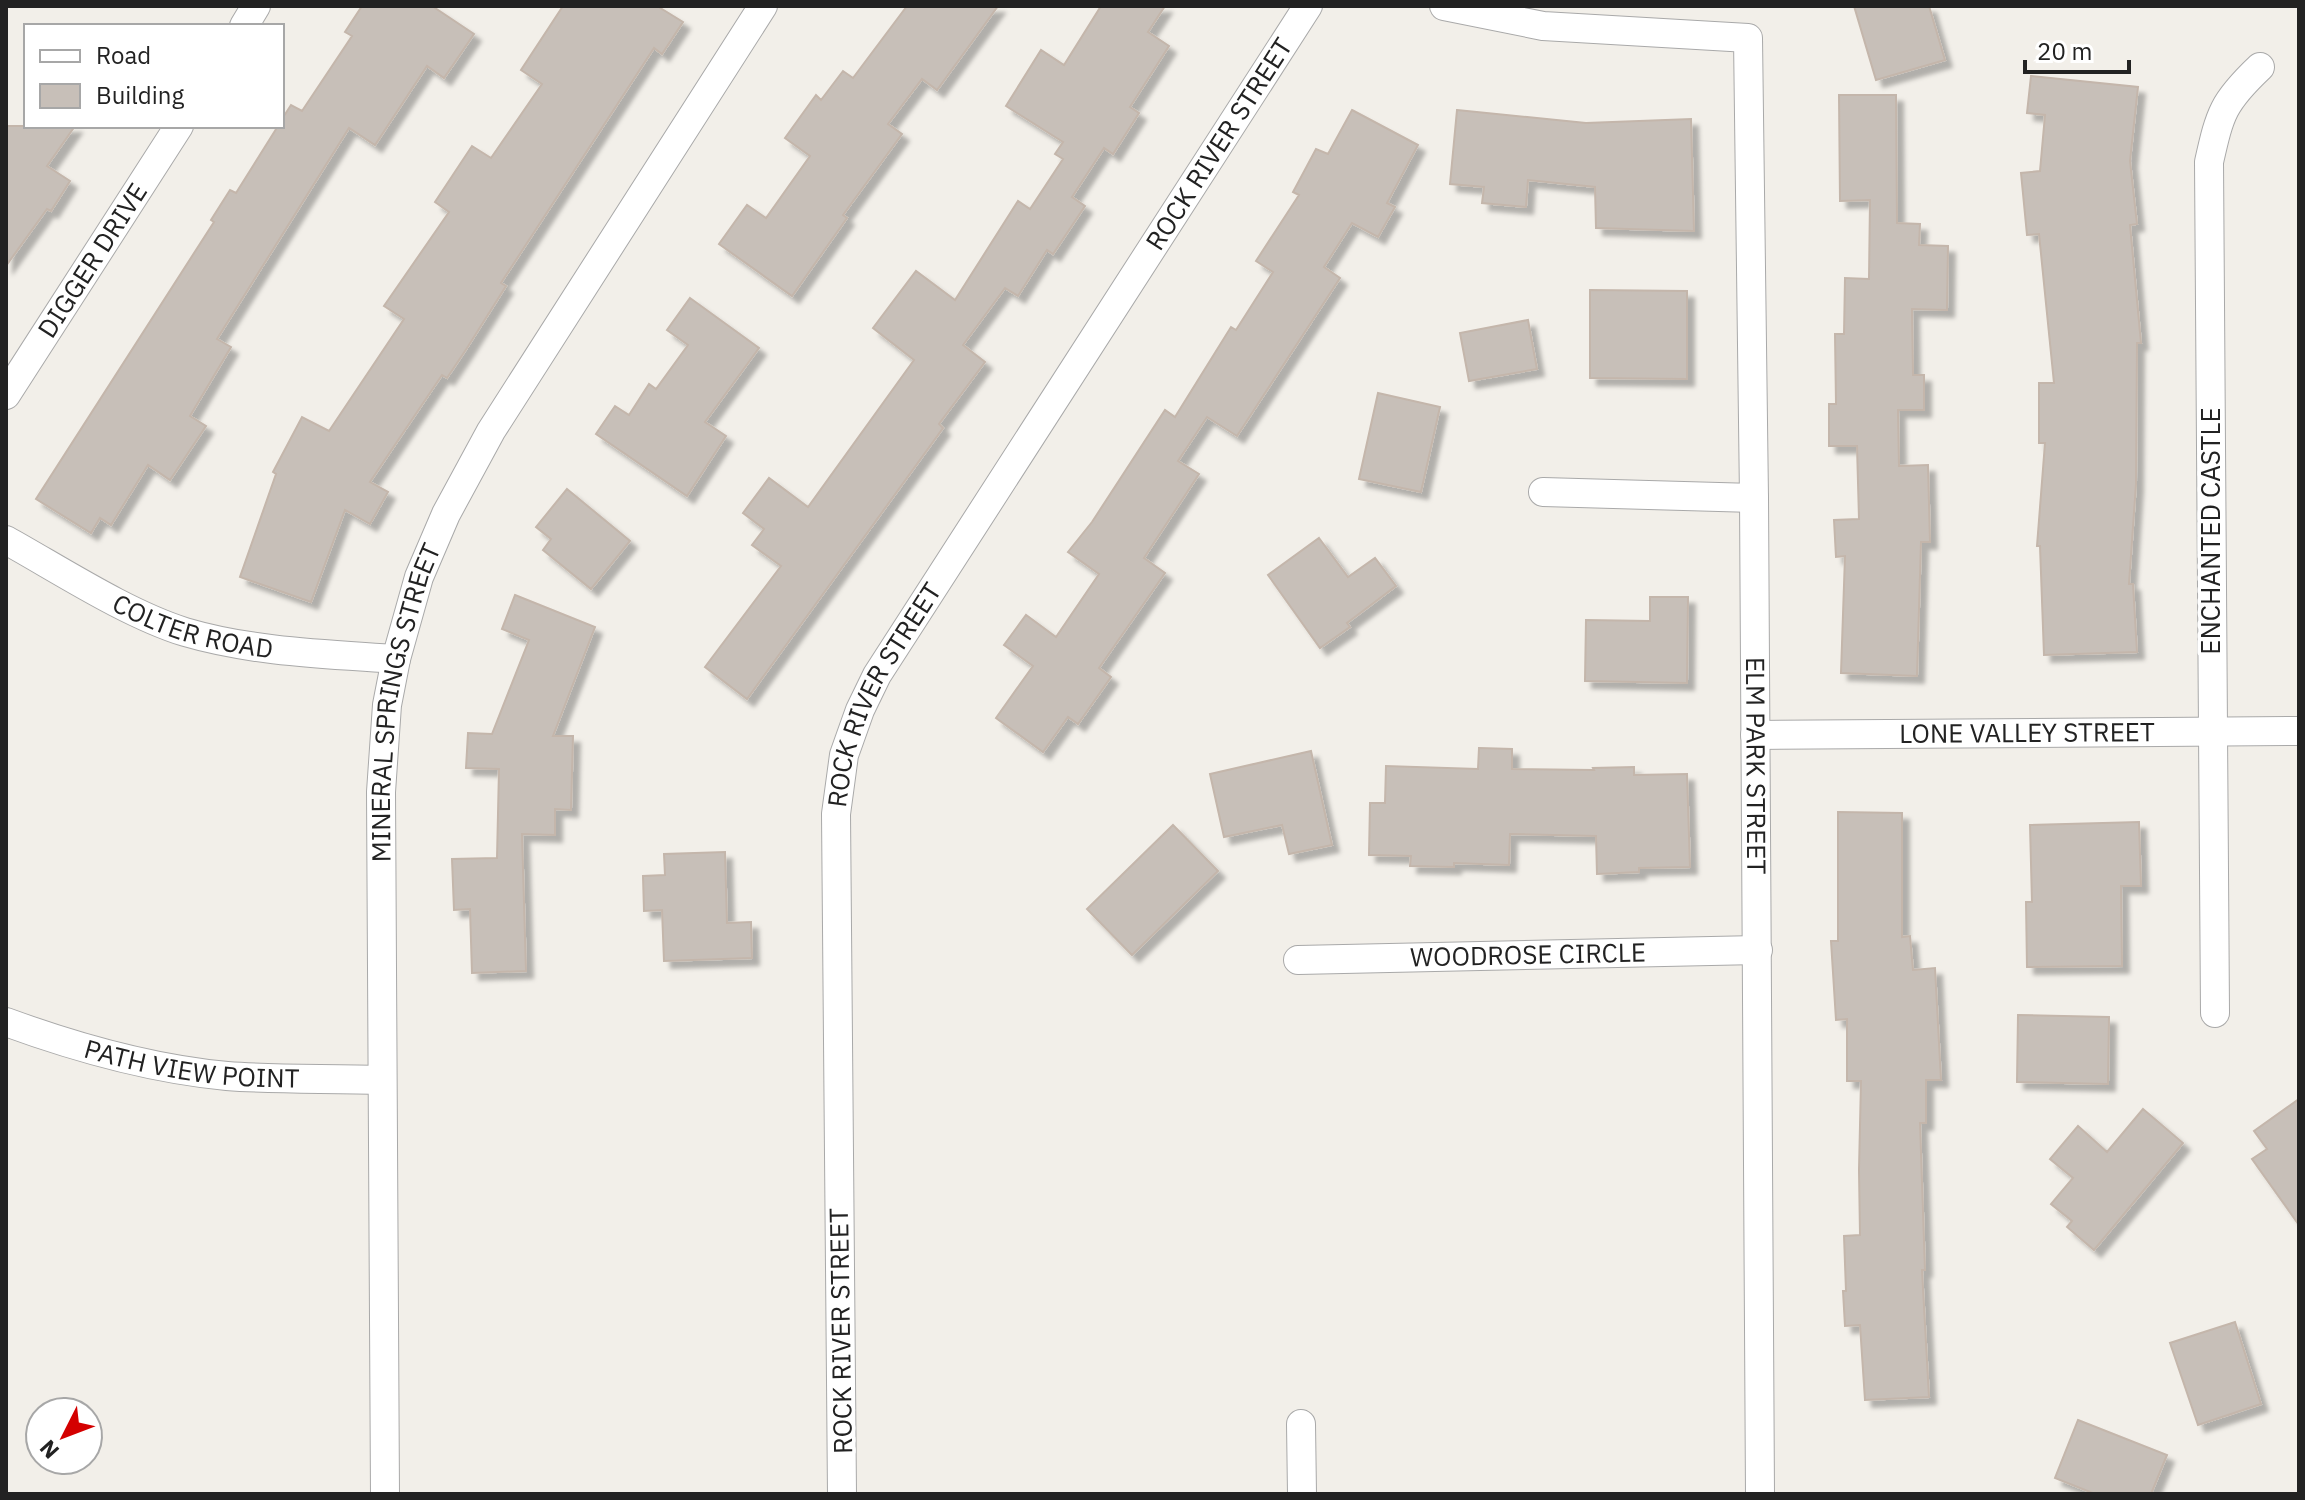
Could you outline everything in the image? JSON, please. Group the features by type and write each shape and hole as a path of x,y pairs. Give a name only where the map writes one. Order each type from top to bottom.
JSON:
{"street":[{"path":"245,24 256,6"},
{"name":"MINERAL SPRINGS STREET","path":"385,1494 381,792 387,705 396,659 419,577 446,514 491,431 763,6"},
{"name":"ROCK RIVER STREET","path":"842,1494 836,814 844,755 877,675 1308,6"},
{"name":"ELM PARK STREET","path":"1444,6 1543,26 1748,38 1758,950 1760,1494"},
{"name":"ENCHANTED CASTLE","path":"2215,1013 2209,162 2220,114 2239,87 2260,67"},
{"name":"DIGGER DRIVE","path":"6,395 178,128"},
{"path":"1543,492 1754,498"},
{"name":"COLTER ROAD","path":"6,540 148,618 186,632 267,649 396,659"},
{"name":"LONE VALLEY STREET","path":"1755,735 2299,731"},
{"name":"WOODROSE CIRCLE","path":"1298,960 1758,950"},
{"name":"PATH VIEW POINT","path":"6,1022 53,1040 154,1064 227,1076 382,1080"},
{"path":"1301,1424 1302,1494"}],"building":[{"path":"362,6 432,6 474,34 444,78 427,66 375,145 349,128 217,339 231,347 190,416 206,426 170,480 148,465 111,525 100,518 91,533 36,499 214,222 211,220 230,190 236,193 277,128 284,128 284,116 291,105 302,111 352,36 345,32"},
{"path":"563,6 657,6 683,22 662,54 654,48 501,283 506,286 467,348 447,378 442,375 370,482 388,492 370,524 345,510 311,602 240,577 276,474 273,472 302,417 329,431 404,319 384,306 449,212 435,202 472,146 491,158 542,84 521,70"},
{"path":"907,6 998,6 937,90 922,79 888,124 902,134 843,215 847,218 792,296 719,244 747,205 766,218 810,156 785,138 816,95 821,100 843,71 853,78"},
{"path":"1101,6 1165,6 1148,32 1169,46 1130,107 1139,113 1113,154 1104,148 1072,197 1085,206 1053,254 1047,250 1018,296 1005,288 963,345 985,362 939,424 943,428 747,699 705,667 781,566 752,545 764,529 743,513 769,478 808,507 914,360 873,328 916,271 955,300 1018,201 1030,209 1063,159 1055,154 1063,142 1006,106 1041,50 1064,65"},
{"path":"1854,6 1929,6 1945,60 1876,80"},
{"path":"2031,76 2138,87 2130,161 2137,224 2130,225 2141,343 2137,343 2136,484 2129,584 2133,584 2137,652 2044,655 2040,546 2037,546 2045,443 2039,443 2039,383 2054,383 2039,234 2027,235 2021,173 2040,171 2045,115 2027,113"},
{"path":"1839,95 1896,95 1897,223 1920,224 1919,245 1948,246 1947,310 1912,309 1913,375 1924,375 1924,410 1898,410 1899,466 1928,465 1930,542 1921,542 1917,676 1841,673 1845,556 1836,557 1834,520 1859,519 1857,446 1829,446 1829,404 1836,404 1835,334 1844,334 1845,278 1869,279 1870,200 1840,201"},
{"path":"1352,110 1418,145 1387,203 1395,207 1378,237 1352,223 1324,267 1340,278 1237,436 1207,417 1178,461 1199,474 1144,558 1165,573 1099,668 1111,677 1078,724 1068,717 1043,752 996,718 1033,666 1004,645 1026,615 1056,637 1099,574 1068,552 1092,522 1165,410 1175,417 1231,327 1236,330 1273,272 1256,261 1299,195 1293,192 1316,149 1328,154"},
{"path":"1457,110 1586,123 1691,119 1694,231 1596,228 1595,187 1528,180 1526,207 1482,203 1484,187 1450,184"},
{"path":"6,126 74,128 47,166 70,181 51,211 47,209 6,266"},
{"path":"1590,290 1687,291 1687,379 1590,378"},
{"path":"690,298 759,348 705,422 726,436 687,496 596,434 615,406 629,415 649,384 656,389 688,345 667,330"},
{"path":"1528,320 1537,369 1469,381 1460,333"},
{"path":"1378,393 1440,407 1421,492 1359,479"},
{"path":"567,489 630,541 591,589 543,550 551,539 536,527"},
{"path":"1319,538 1348,577 1375,558 1396,586 1347,623 1350,627 1320,648 1268,575"},
{"path":"515,595 595,627 553,736 573,736 571,810 555,809 555,835 522,834 526,971 472,973 470,909 454,910 452,859 497,858 499,769 466,768 468,733 492,734 529,640 502,629"},
{"path":"1650,597 1688,597 1687,683 1585,681 1586,620 1650,621"},
{"path":"1479,748 1512,749 1512,769 1634,767 1634,775 1687,774 1690,867 1639,868 1639,872 1597,874 1596,836 1510,834 1509,865 1454,863 1454,867 1410,866 1411,856 1369,855 1370,803 1385,803 1386,766 1478,769"},
{"path":"1311,751 1332,845 1289,854 1282,825 1224,837 1210,774"},
{"path":"1838,812 1902,813 1902,937 1910,936 1913,970 1935,968 1941,1080 1926,1080 1926,1123 1920,1123 1925,1270 1922,1270 1929,1397 1865,1400 1860,1325 1845,1326 1844,1236 1860,1235 1861,1081 1847,1081 1847,1019 1836,1020 1831,941 1838,941"},
{"path":"2139,822 2141,886 2121,886 2122,966 2027,967 2026,902 2032,902 2030,825"},
{"path":"1173,825 1218,871 1132,955 1087,909"},
{"path":"725,852 727,923 751,922 752,958 664,961 662,910 644,911 643,876 665,875 664,854"},
{"path":"2018,1015 2109,1017 2108,1084 2017,1082"},
{"path":"2299,1099 2299,1225 2252,1159 2267,1149 2254,1131"},
{"path":"2143,1109 2183,1143 2094,1250 2067,1227 2072,1221 2051,1204 2073,1178 2050,1159 2078,1126 2107,1152"},
{"path":"2235,1322 2261,1404 2198,1425 2170,1343"},
{"path":"2078,1420 2167,1455 2151,1494 2095,1494 2055,1478"}]}
